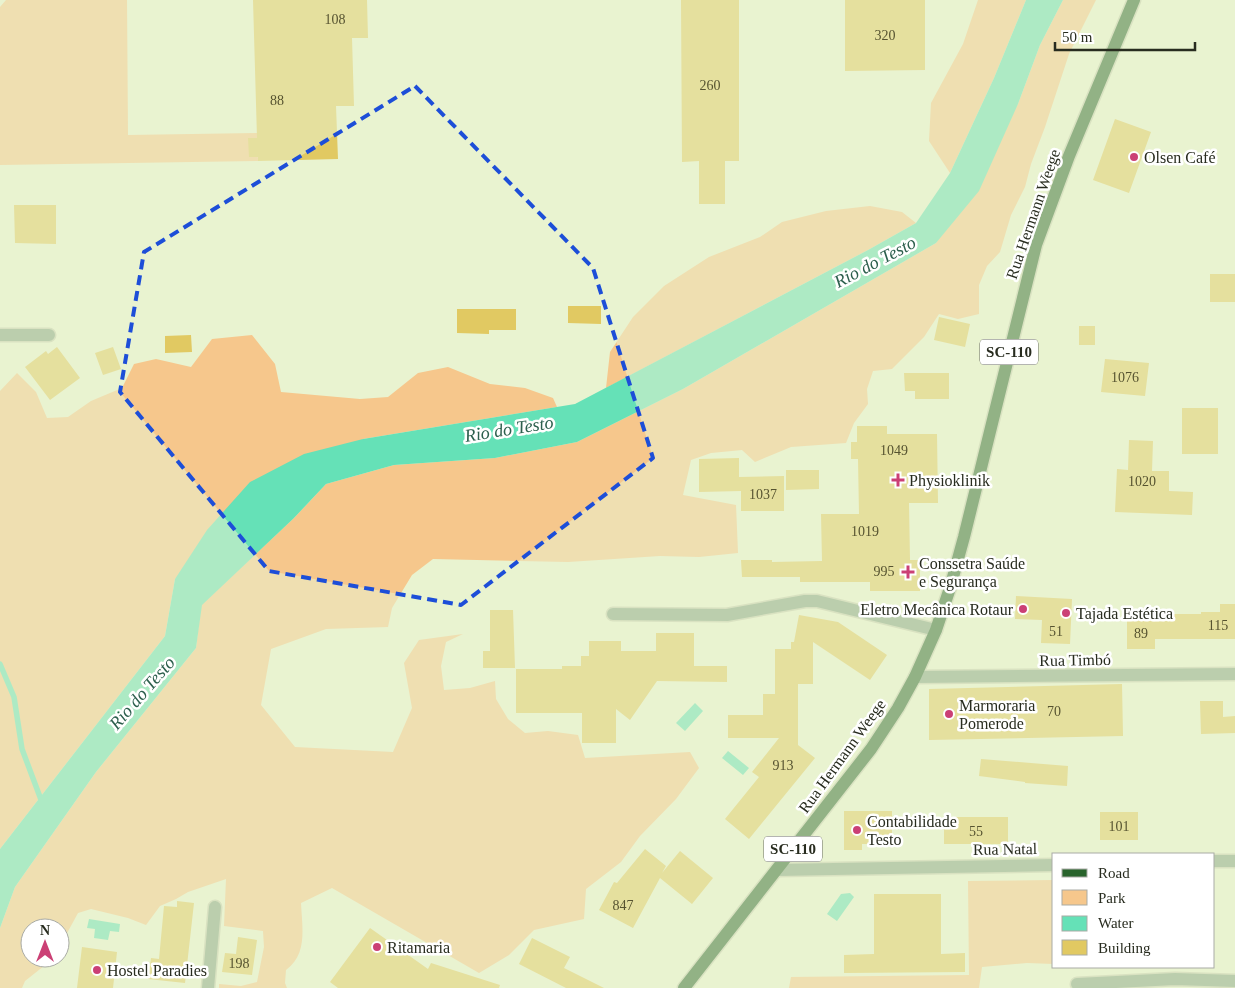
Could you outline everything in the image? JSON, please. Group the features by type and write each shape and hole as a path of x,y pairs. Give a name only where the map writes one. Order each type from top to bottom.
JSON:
{"main road":[{"name":"Rua Hermann Weege","path":"684,988 872,749 887,727 915,677 936,630 950,588 1036,245 1069,156 1134,0"}],"street":[{"path":"0,335 49,335"},
{"path":"613,614 727,616 805,600 936,630"},
{"name":"Rua Timbó","path":"915,677 1235,674"},
{"path":"1215,861 1235,861"},
{"name":"Rua Natal","path":"777,870 1052,864"},
{"path":"208,988 216,907"},
{"path":"1077,984 1175,979 1235,981"}],"highlighted area":[{"path":"415,86 593,268 653,458 461,605 269,571 120,392 144,252"}],"green space":[{"path":"6,0 127,0 128,135 257,133 258,161 0,165 0,7"},
{"path":"978,0 1026,0 994,78 950,173 929,141 931,103 963,44"},
{"path":"1063,0 1096,0 1069,54 1031,164 1025,187 1011,215 1000,252 987,266 979,285 979,314 958,319 939,314 924,337 892,369 873,371 867,389 868,404 854,423 846,443 791,447 755,462 742,450 711,453 691,460 683,495 736,505 738,553 699,557 660,556 568,562 433,559 412,575 392,608 388,627 326,629 271,649 261,705 295,747 393,752 412,708 404,663 419,640 463,634 446,642 441,666 444,690 470,688 495,681 496,699 508,719 525,733 548,731 578,735 585,758 690,752 699,768 676,799 640,836 621,862 586,889 584,919 534,930 509,955 479,973 332,888 301,903 301,948 293,964 286,970 285,983 287,988 219,988 219,984 241,986 257,982 264,947 263,931 224,926 226,879 188,892 160,906 146,925 128,918 91,909 78,913 70,928 70,918 20,918 20,968 41,968 25,981 22,988 0,988 0,928 15,887 96,772 196,648 201,605 294,518 326,484 394,465 495,458 577,442 683,389 936,243 1018,104 1040,45"},
{"path":"870,206 902,212 916,223 606,388 610,352 633,317 664,286 709,257 760,237 782,222 826,211"},
{"path":"252,335 275,364 281,392 360,399 388,397 418,373 448,367 490,384 525,388 553,398 557,407 363,439 175,579 165,636 0,849 0,391 17,373 36,392 47,418 68,417 91,401 122,388 134,364 156,359 191,367 212,339"},
{"path":"1052,880 1052,964 1027,963 982,967 979,988 789,988 791,977 969,975 968,881"}],"water":[{"name":"Rio do Testo","path":"1026,0 1063,0 1040,45 1018,104 979,191 936,243 683,389 577,442 495,458 394,465 326,484 294,518 202,605 196,648 96,772 15,887 0,928 0,849 165,636 175,579 207,530 250,482 304,454 363,439 575,404 916,223 950,173 994,78"},
{"path":"695,703 703,711 685,731 676,723"},
{"path":"728,751 749,768 743,775 722,758"},
{"path":"850,893 854,897 837,921 827,914 841,894"},
{"path":"89,919 120,924 119,932 110,931 108,940 94,938 95,929 87,928"}],"building":[{"path":"253,0 367,0 368,38 352,38 354,106 336,106 338,159 258,161 258,157 249,157 248,138 257,138"},
{"path":"681,0 739,0 739,161 725,161 725,204 699,204 699,161 682,162"},
{"path":"845,0 925,0 925,70 845,71"},
{"name":"Olsen Café","path":"1115,119 1151,132 1129,193 1093,180"},
{"path":"14,205 56,205 56,244 15,243"},
{"path":"1210,274 1235,274 1235,302 1210,302"},
{"path":"568,306 601,306 601,324 568,323"},
{"path":"457,309 516,309 516,330 489,330 489,334 457,333"},
{"path":"939,317 970,324 965,347 934,340"},
{"path":"1079,326 1095,326 1095,345 1079,345"},
{"path":"191,335 192,352 165,353 165,336"},
{"path":"57,347 80,378 50,400 25,367 46,351 48,354"},
{"path":"113,347 121,369 103,375 95,353"},
{"path":"1105,359 1149,363 1145,396 1101,392"},
{"path":"904,373 949,373 949,399 915,399 915,391 905,391"},
{"path":"1182,408 1218,408 1218,454 1182,454"},
{"path":"857,426 887,426 887,434 937,434 938,503 909,503 910,560 920,560 920,591 870,591 870,582 800,582 800,577 742,577 741,560 772,560 772,562 822,561 821,514 859,514 858,459 851,459 851,442 857,442"},
{"path":"1129,440 1153,441 1152,471 1169,471 1169,491 1193,492 1192,515 1115,512 1117,469 1128,470"},
{"path":"739,458 739,477 784,476 784,511 741,511 741,491 699,492 699,459"},
{"path":"786,470 819,470 819,489 786,490"},
{"path":"1016,596 1072,599 1070,644 1041,643 1042,620 1015,619"},
{"path":"1220,604 1235,604 1235,639 1155,639 1155,649 1127,649 1127,618 1159,618 1159,614 1220,612"},
{"path":"490,610 513,610 515,668 483,668 483,651 490,651"},
{"path":"799,615 838,622 887,655 870,680 813,642 813,684 798,684 798,745 815,758 749,839 725,819 759,777 752,772 779,738 728,738 728,715 763,715 763,694 775,694 775,649 791,649 791,642 794,642"},
{"path":"656,633 694,633 694,666 727,666 727,682 657,681 630,720 616,709 616,743 582,743 582,713 516,713 516,669 562,669 562,666 581,666 581,656 589,656 589,641 621,641 621,651 656,651"},
{"path":"1122,684 1123,736 929,740 929,689"},
{"path":"1200,701 1223,701 1223,717 1235,716 1235,733 1201,734"},
{"path":"981,759 1068,766 1067,786 1025,783 979,776"},
{"path":"844,811 892,811 892,844 862,844 862,850 844,850"},
{"path":"1100,812 1138,812 1138,840 1100,840"},
{"path":"944,817 1008,817 1008,844 944,844"},
{"path":"645,849 666,866 662,873 680,851 713,878 692,904 660,878 633,928 599,910 614,882 617,883"},
{"path":"874,894 941,894 941,954 965,953 965,972 844,973 844,955 874,954"},
{"path":"177,901 194,903 185,983 148,979 151,958 159,959 164,906 177,907"},
{"name":"Ritamaria","path":"370,928 428,969 431,963 500,985 499,988 338,988 330,982"},
{"path":"238,937 257,940 252,975 222,972 225,953 236,954"},
{"path":"532,938 570,957 564,968 604,988 566,988 519,964"},
{"name":"Hostel Paradies","path":"82,947 117,952 113,988 77,988"}],"waterway":[{"path":"0,664 14,697 22,749 43,805"}],"place":[{"name":"Olsen Café","path":"1134,157"},
{"name":"Physioklinik","path":"898,480"},
{"name":"Conssetra Saúde e Segurança","path":"908,572"},
{"name":"Eletro Mecânica Rotaur","path":"1023,609"},
{"name":"Tajada Estética","path":"1066,613"},
{"name":"Marmoraria Pomerode","path":"949,714"},
{"name":"Contabilidade Testo","path":"857,830"},
{"name":"Ritamaria","path":"377,947"},
{"name":"Hostel Paradies","path":"97,970"}]}
